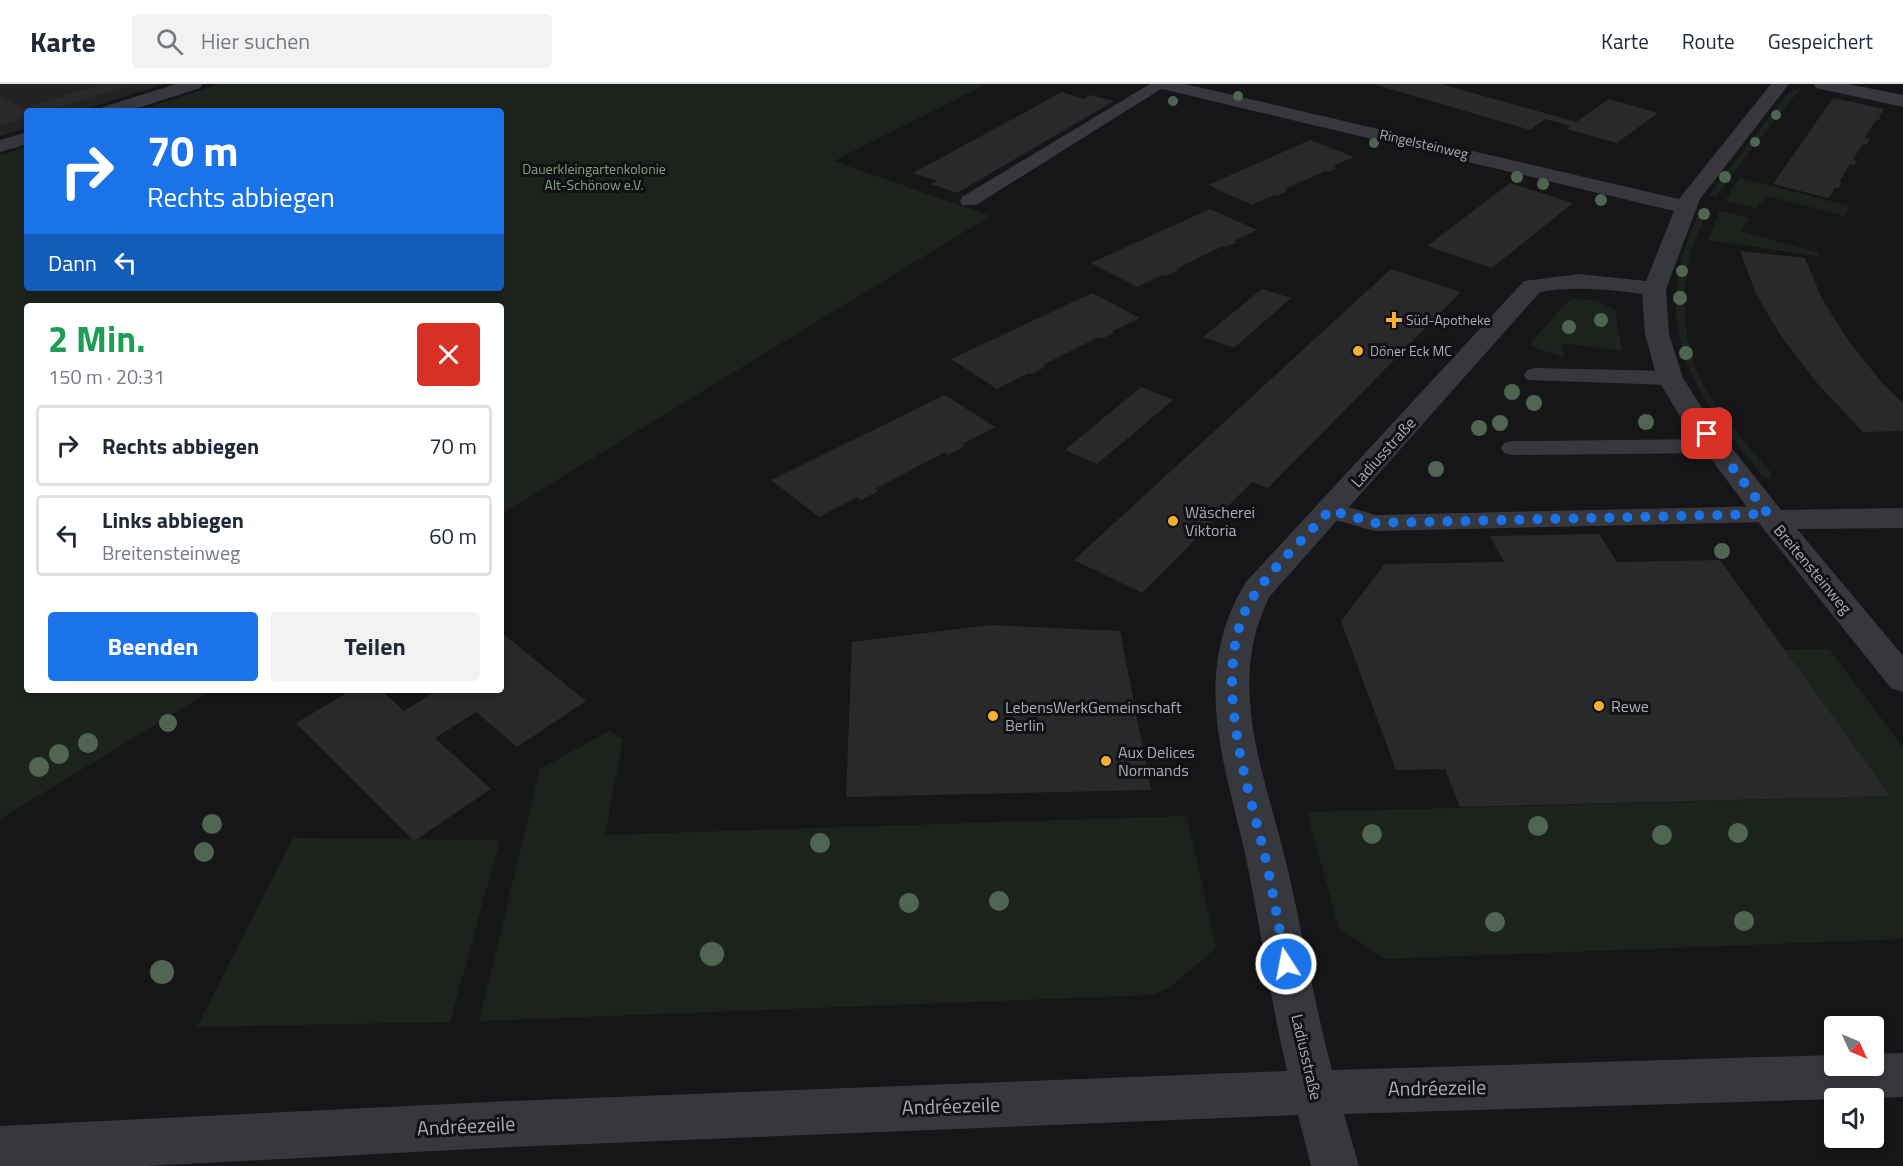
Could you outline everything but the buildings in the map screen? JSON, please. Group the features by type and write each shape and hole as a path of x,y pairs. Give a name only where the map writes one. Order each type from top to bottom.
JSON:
{"street":[{"path":"119,108 194,84"},
{"name":"Ringelsteinweg","path":"1162,84 1686,207"},
{"name":"Breitensteinweg","path":"1780,84 1690,198 1654,289 1657,334 1670,378 1698,423 1770,517 1903,678"},
{"path":"1822,84 1903,102"},
{"path":"0,147 24,139"},
{"name":"Ladiusstraße","path":"1335,1166 1314,1091 1290,986 1269,876 1237,741 1232,698 1236,641 1247,608 1257,590 1532,286 1560,280 1589,279 1654,289"},
{"path":"1770,517 1903,518"},
{"name":"Andréezeile","path":"0,1150 510,1124 1314,1091 1903,1075"}],"lane":[{"name":"Ringelsteinweg","path":"969,201 1162,84"},
{"path":"1535,375 1670,378"},
{"path":"1513,448 1715,446"},
{"path":"1330,510 1375,523 1770,517"}],"shaded area":[{"path":"0,84 165,84 89,108 24,108 24,129 0,136"}],"green space":[{"name":"Dauerkleingartenkolonie Alt-Schönow e.V.","path":"220,84 986,84 834,161 990,216 504,512 504,303 24,303 24,693 207,693 0,819 0,155 24,148 24,291 504,291 504,108 146,108"},
{"path":"1801,88 1716,197 1709,195 1789,92"},
{"path":"1739,178 1850,206 1844,216 1767,196 1756,208 1725,201"},
{"path":"1702,207 1709,208 1693,246 1686,277 1686,326 1692,358 1712,399 1770,471 1771,478 1765,478 1715,415 1697,385 1684,353 1677,320 1677,285 1685,248"},
{"path":"1720,211 1750,218 1740,231 1819,253 1818,256 1708,240"},
{"path":"1573,299 1596,300 1615,310 1622,351 1562,343 1564,358 1529,345 1568,301"},
{"path":"1829,649 1903,747 1903,939 1386,959 1339,929 1307,812 1889,796 1784,650"},
{"path":"609,731 623,739 605,835 1187,816 1216,948 1169,988 1151,995 479,1021 540,769"},
{"path":"293,838 500,840 450,1022 197,1027"}],"place":[{"name":"Süd-Apotheke","path":"1394,320"},
{"name":"Döner Eck MC","path":"1358,351"},
{"name":"Wäscherei Viktoria","path":"1173,521"},
{"name":"Rewe","path":"1599,706"},
{"name":"LebensWerkGemeinschaft Berlin","path":"993,716"},
{"name":"Aux Delices Normands","path":"1106,761"}],"route":[{"path":"1286,964 1269,876 1237,741 1232,698 1236,641 1247,608 1257,590 1330,510 1375,523 1768,514 1707,434"}]}
